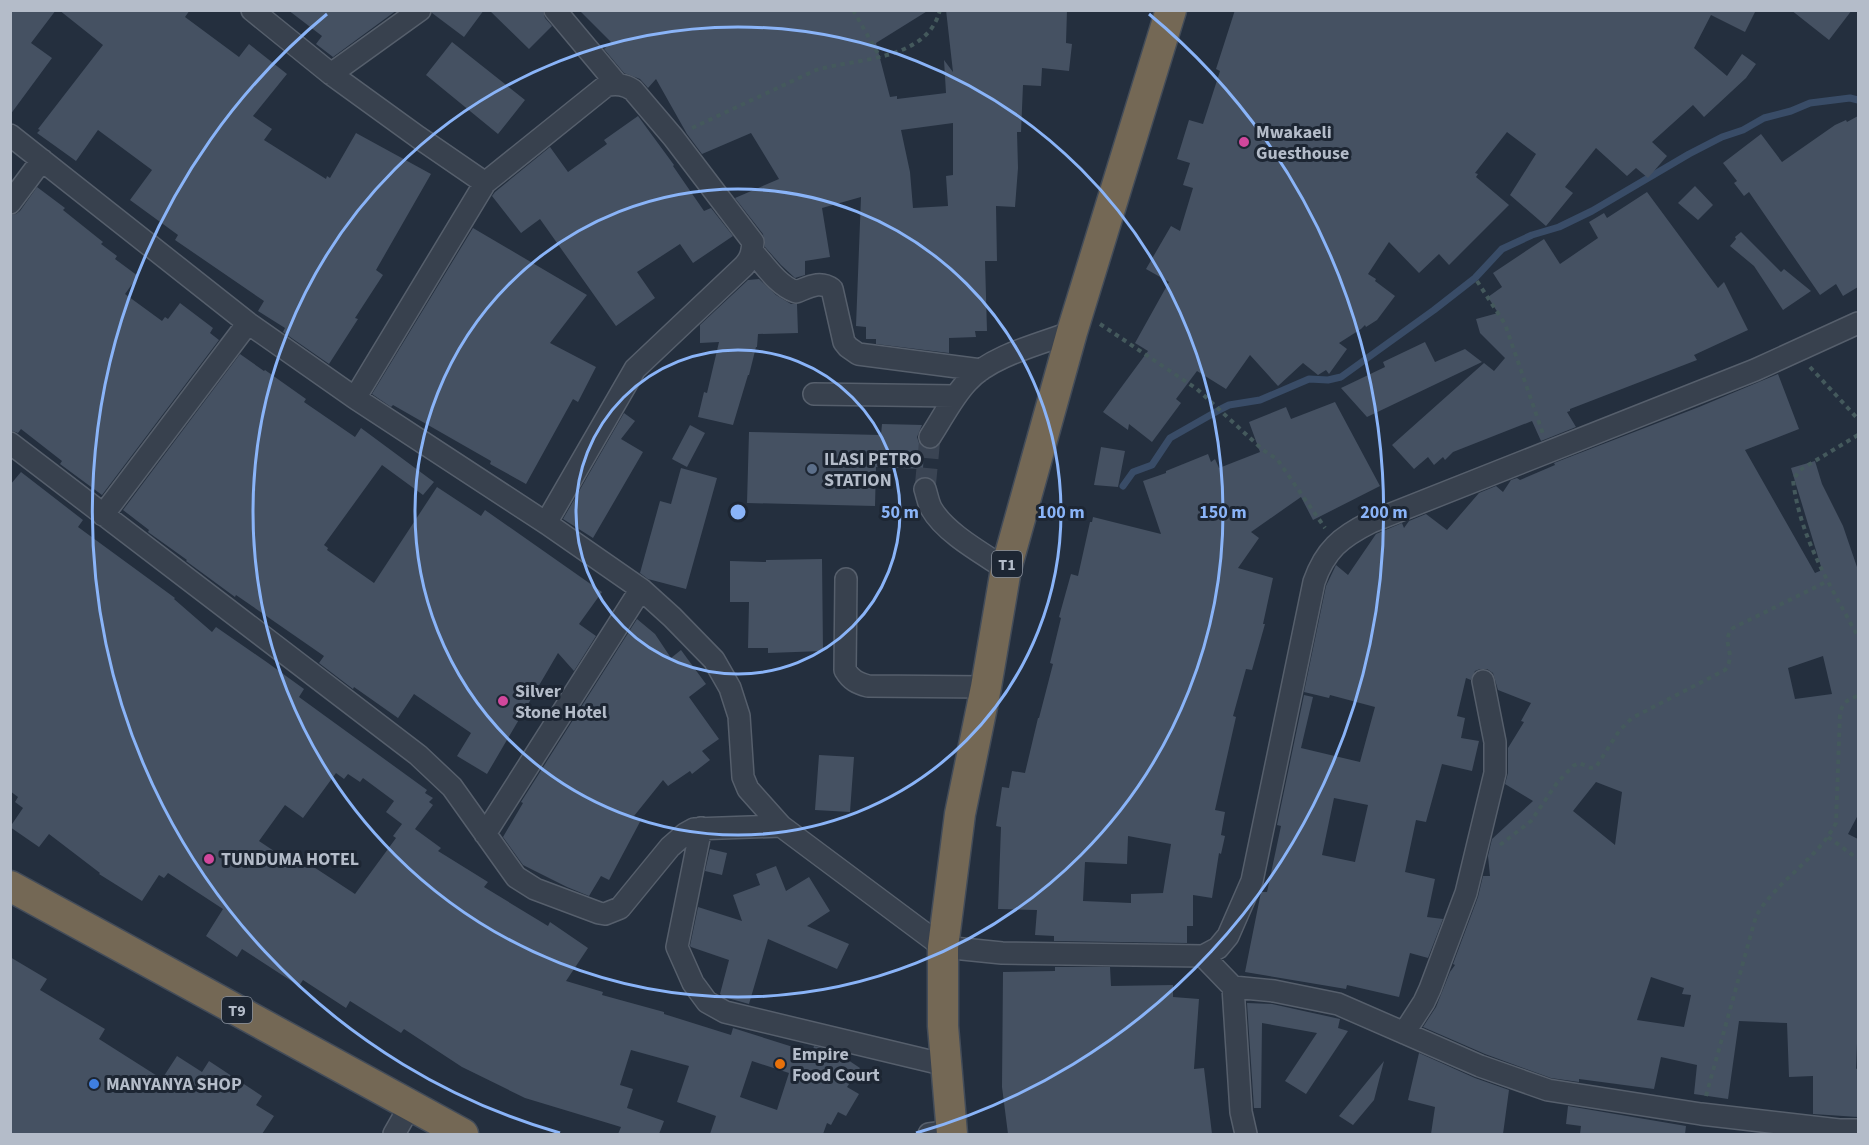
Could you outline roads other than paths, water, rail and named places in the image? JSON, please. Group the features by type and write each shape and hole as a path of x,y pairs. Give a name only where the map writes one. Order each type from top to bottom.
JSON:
{"highway":[{"name":"T1","path":"944,1133 946,1065 942,1006 943,948 960,814 986,687 1006,569 1076,321 1171,10"},
{"name":"T9","path":"10,886 463,1134"}],"street":[{"path":"252,10 331,74 485,183"},
{"path":"331,74 420,10"},
{"path":"555,10 617,84"},
{"path":"355,398 485,183 607,85 626,85 633,90 673,137 753,242 752,251 744,266 635,369 546,524"},
{"path":"10,135 248,323 355,398 641,589 714,660 730,688 739,716 744,783 748,789 780,826 943,948 1002,953 1203,956 1218,948 1228,936 1251,880 1314,582 1319,566 1336,543 1371,522 1755,369 1858,323"},
{"path":"10,203 42,160"},
{"path":"752,251 779,282 790,290 796,292 818,284 832,289 844,342 858,354 981,370"},
{"path":"930,437 967,381 981,370 1076,321"},
{"path":"103,515 248,323"},
{"path":"814,394 955,396"},
{"path":"10,443 418,755 452,787 512,872 535,889 605,914 620,908 678,841 694,829 780,826"},
{"path":"925,489 931,508 957,536 1006,569"},
{"path":"846,579 845,670 850,677 868,686 986,687"},
{"path":"485,834 641,589"},
{"path":"1404,1033 1430,989 1466,893 1495,773 1495,742 1483,681"},
{"path":"701,828 677,947 693,983 707,1002 725,1012 946,1065"},
{"path":"1203,956 1233,987 1338,1004 1480,1066 1548,1090 1701,1114 1849,1132"},
{"path":"1233,987 1241,1112 1246,1134"},
{"path":"394,1134 410,1106"}],"waterway":[{"path":"1123,486 1133,472 1152,465 1170,438 1221,409 1229,405 1260,400 1309,379 1328,380 1341,377 1475,278 1502,249 1532,235 1559,227 1592,211 1689,154 1764,118 1810,103 1850,98 1858,100"}],"tunnel":[{"path":"925,489 930,437"}],"place":[{"name":"Mwakaeli Guesthouse","path":"1244,142"},
{"name":"ILASI PETRO STATION","path":"812,469"},
{"name":"Silver Stone Hotel","path":"503,701"},
{"name":"TUNDUMA HOTEL","path":"209,859"},
{"name":"Empire Food Court","path":"780,1064"},
{"name":"MANYANYA SHOP","path":"94,1084"}]}
